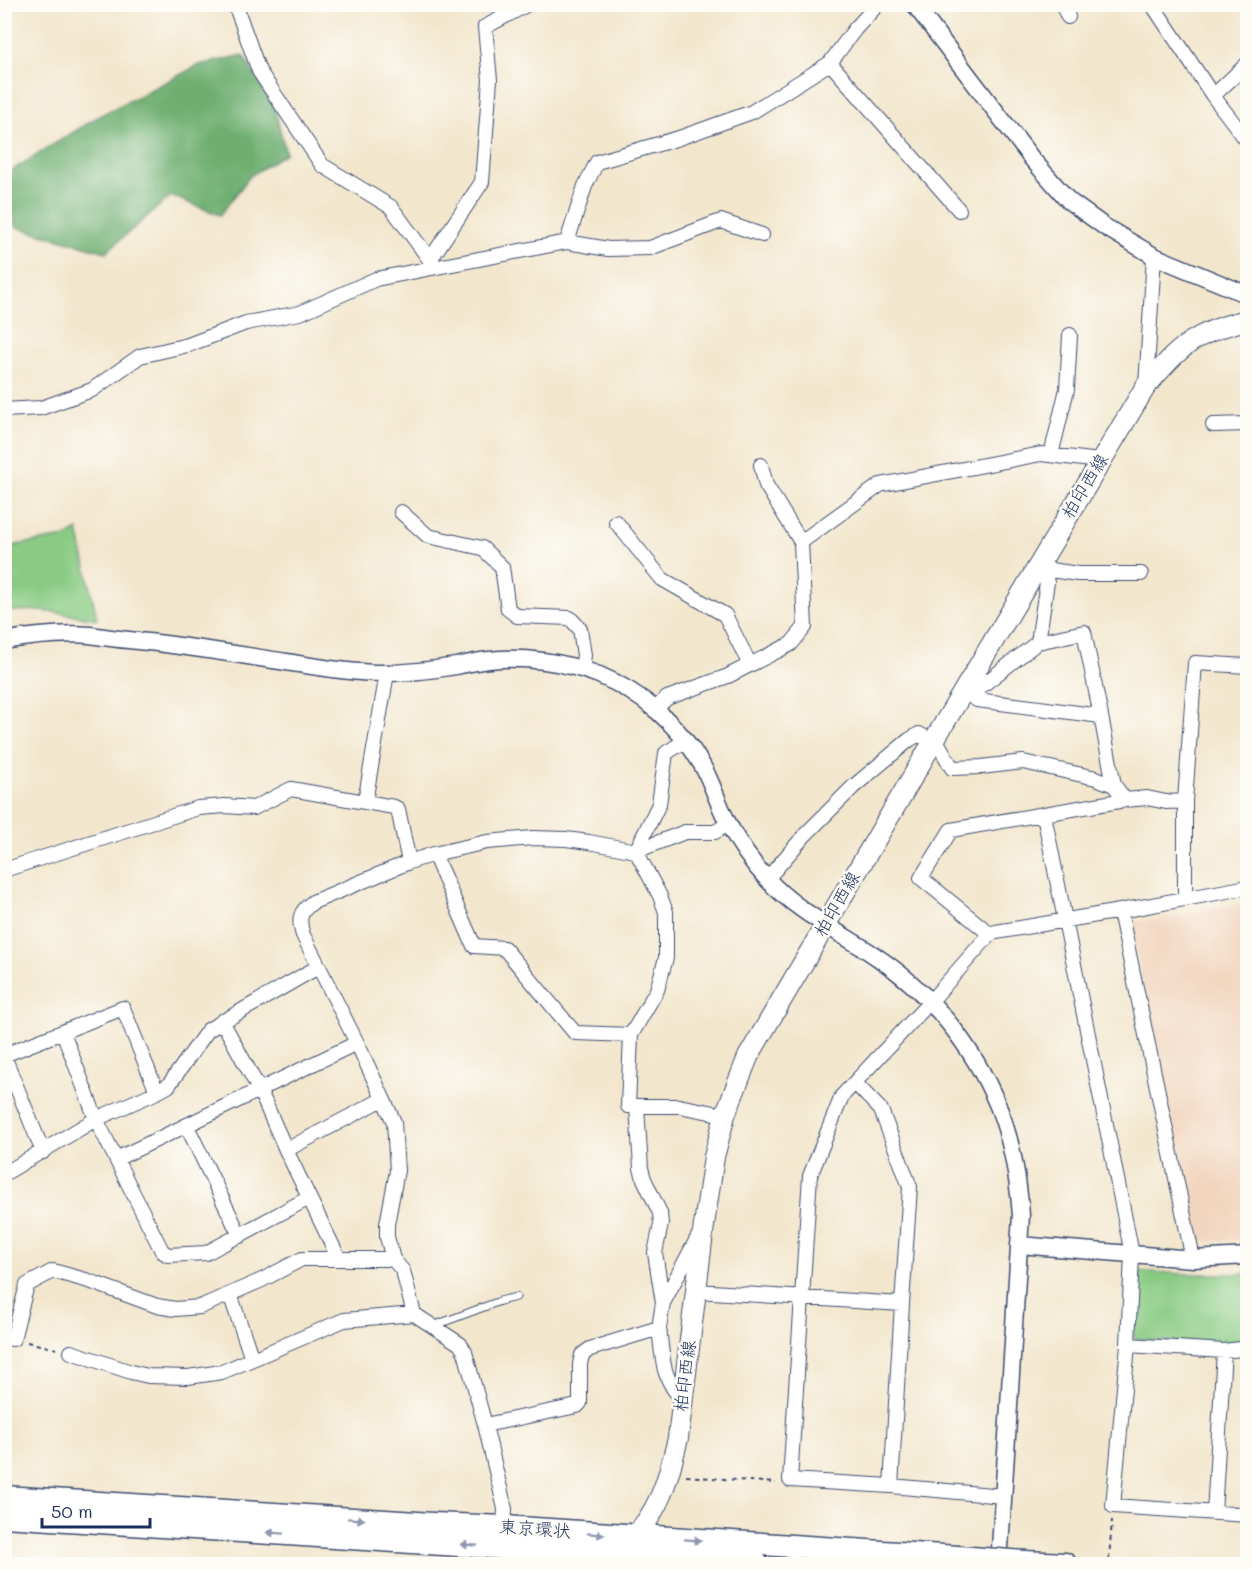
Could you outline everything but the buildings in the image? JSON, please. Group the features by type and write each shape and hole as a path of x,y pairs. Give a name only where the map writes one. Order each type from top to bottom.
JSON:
{"highway":[{"name":"東京環状","path":"4,1497 1065,1564"},
{"name":"東京環状","path":"4,1515 543,1557 612,1555 757,1564"}],"main road":[{"name":"柏印西線","path":"591,1564 612,1555 634,1537 648,1520 666,1483 678,1438 714,1157 724,1115 748,1057 933,742 970,696 1036,568 1146,386 1180,350 1198,338 1248,320"}],"street":[{"path":"235,4 259,71 322,165 391,207 431,264"},
{"path":"431,264 482,182 490,80 485,27 528,4"},
{"path":"567,242 585,186 597,162 680,138 752,112 830,63 855,29 878,4"},
{"path":"914,4 1032,159 1069,201 1105,227 1154,256 1248,295"},
{"path":"1152,4 1213,96 1248,142"},
{"path":"830,63 959,210"},
{"path":"1213,96 1248,63"},
{"path":"4,410 42,408 92,390 140,356 188,345 246,323 300,313 376,279 431,264 567,242 608,249 650,248 721,221 762,235"},
{"path":"1146,386 1154,256"},
{"path":"1051,455 1067,389 1070,335"},
{"path":"1213,425 1248,424"},
{"path":"801,542 880,485 1041,454 1100,461"},
{"path":"655,709 667,699 728,676 791,644 806,627 801,542 766,485 761,465"},
{"path":"401,512 428,536 482,548 502,567 508,609 517,616 570,618 580,629 584,655 582,669"},
{"path":"616,522 662,579 725,615 750,665"},
{"path":"1036,568 1078,574 1141,574"},
{"path":"1036,568 1047,582 1038,642"},
{"path":"970,696 1038,642 1084,632 1114,785 1125,800"},
{"path":"4,641 48,635 86,635 153,642 331,670 387,673 422,671 490,660 556,663 582,669 616,683 655,709 675,728 692,750 708,777 728,824 767,879 786,897 892,968 930,1002 955,1030 979,1067 999,1108 1018,1183 1021,1215 999,1564"},
{"path":"1185,899 1185,801 1195,663 1248,666"},
{"path":"364,802 387,673"},
{"path":"970,696 1101,716"},
{"path":"767,879 805,835 853,787 919,734 939,745 952,768 1023,762 1096,778 1114,785"},
{"path":"636,851 660,804 666,753 685,741"},
{"path":"4,870 198,808 225,806 254,808 291,789 398,809 409,862"},
{"path":"990,934 921,878 951,830 1125,800 1147,798 1166,802 1185,801"},
{"path":"1044,815 1132,1254 1128,1345 1113,1506 1248,1515"},
{"path":"414,1314 403,1271 393,1259 387,1237 387,1224 397,1171 393,1122 357,1043 303,935 300,918 304,908 313,902 409,862 487,842 533,838 578,840 636,851 685,832 715,832 728,824"},
{"path":"636,851 666,912 666,958 657,990 632,1035 628,1106 679,1106 724,1115"},
{"path":"434,854 474,946 504,948 575,1033 632,1035"},
{"path":"1003,1496 790,1480 810,1176 842,1096 990,934 1248,887"},
{"path":"1120,911 1192,1259"},
{"path":"4,1174 96,1119 168,1086 208,1030 318,967"},
{"path":"43,1152 4,1056 123,1008 157,1092"},
{"path":"222,1021 259,1089 339,1259"},
{"path":"63,1032 96,1119 162,1251 168,1255 206,1253 309,1198"},
{"path":"116,1159 357,1043"},
{"path":"855,1083 881,1110 910,1187 891,1486"},
{"path":"286,1150 383,1099"},
{"path":"637,1107 641,1168 660,1213 662,1224 655,1253 663,1303 660,1328 665,1374 682,1401"},
{"path":"187,1126 240,1236"},
{"path":"663,1303 704,1225"},
{"path":"1019,1245 1192,1259 1248,1256"},
{"path":"9,1339 27,1285 53,1271 90,1281 157,1306 175,1309 200,1306 262,1280 302,1259 393,1259"},
{"path":"696,1291 902,1304"},
{"path":"230,1294 252,1359"},
{"path":"71,1352 148,1376 188,1377 222,1372 344,1320 414,1314 460,1344 465,1353 486,1425 505,1509 504,1527"},
{"path":"486,1425 577,1406 580,1403 582,1356 590,1349 660,1328"},
{"path":"1128,1345 1224,1351 1248,1348"},
{"path":"1214,1513 1224,1351"}],"lane":[{"path":"433,1326 516,1297"}],"path":[{"path":"9,1339 71,1352"},
{"path":"683,1476 778,1483 790,1480"},
{"path":"1109,1559 1113,1506"}],"shaded area":[{"path":"1247,903 1247,1240 1195,1241 1131,923"}],"green space":[{"path":"243,55 275,110 286,153 250,176 220,215 171,196 106,252 15,227 4,175 101,115 199,65"},
{"path":"78,530 97,619 40,611 5,612 5,547 66,537"},
{"path":"1137,1271 1183,1274 1247,1273 1247,1342 1222,1346 1136,1339 1133,1335"}]}
